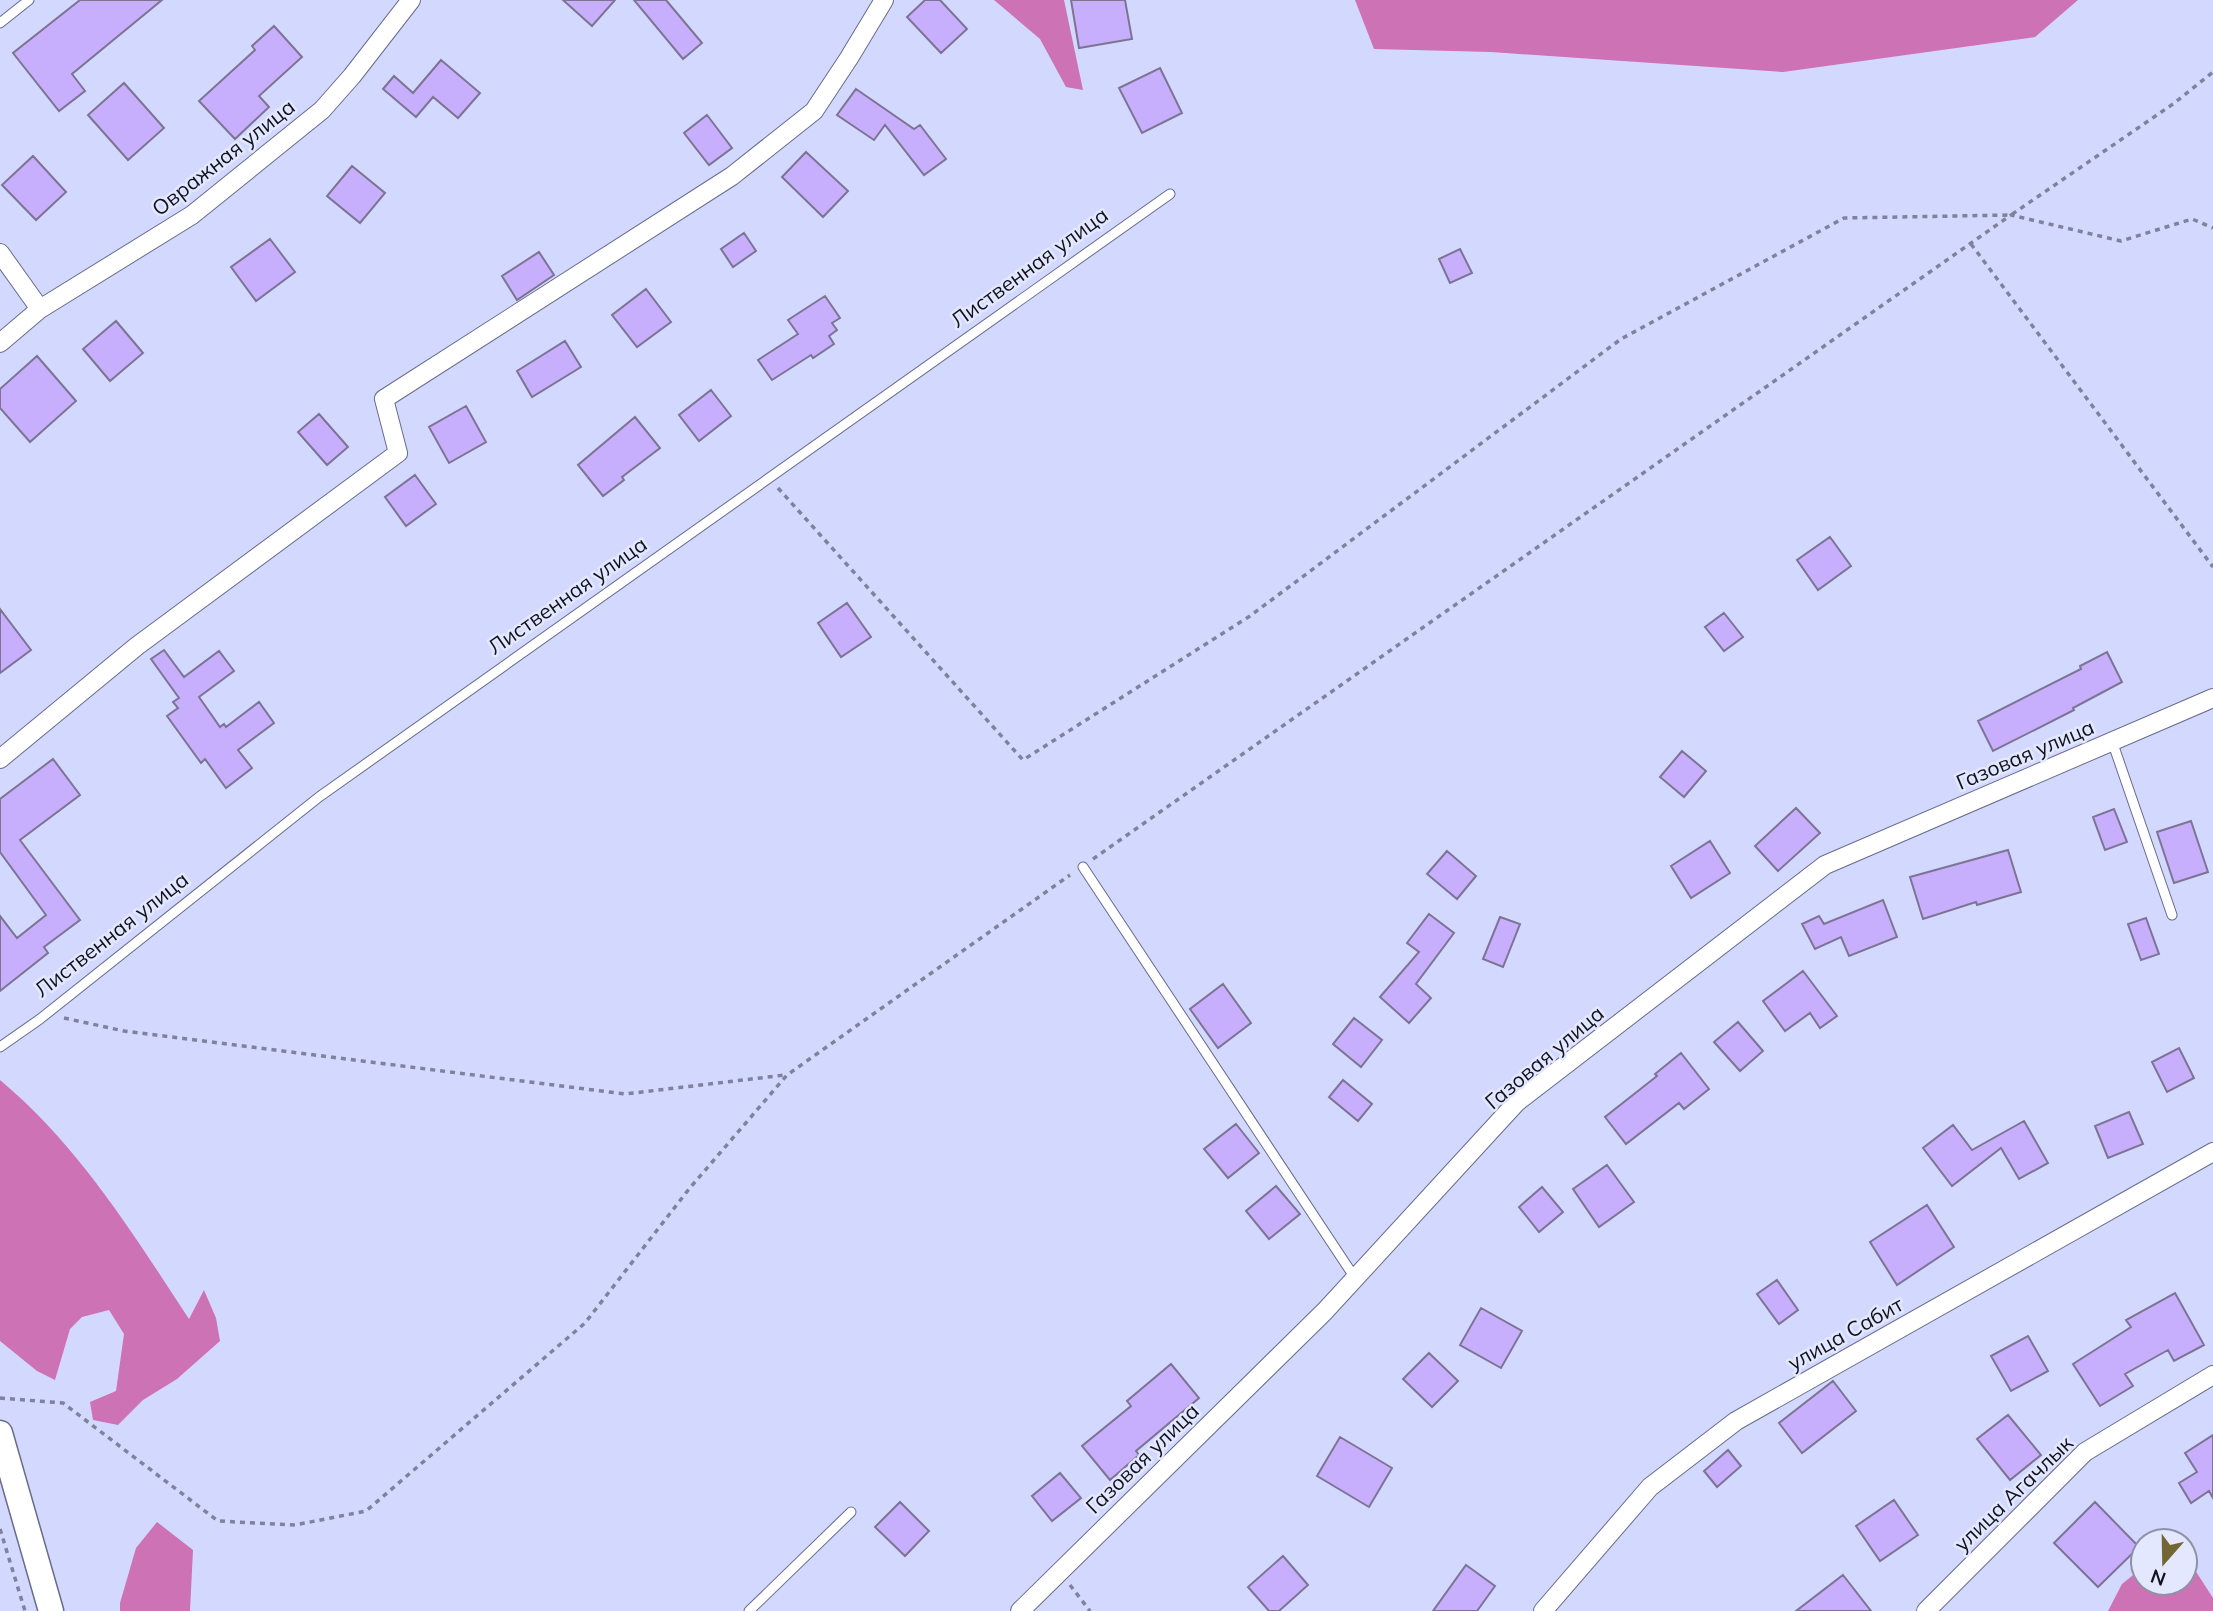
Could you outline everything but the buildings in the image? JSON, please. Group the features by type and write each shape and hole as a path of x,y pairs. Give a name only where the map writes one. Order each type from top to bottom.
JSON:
{"street":[{"name":"Овражная улица","path":"0,343 40,309 192,215 322,110 411,0"},
{"path":"0,759 137,646 398,453 384,399 732,176 814,111 884,0"},
{"path":"0,253 40,309"},
{"name":"Газовая улица","path":"1020,1611 1325,1311 1517,1102 1825,865 2213,698"},
{"name":"улица Сабит","path":"1544,1611 1650,1487 1736,1421 2213,1152"},
{"name":"улица Агачлык","path":"1926,1611 2085,1452 2213,1375"},
{"path":"0,1433 51,1611"}],"lane":[{"path":"0,23 29,0"},
{"name":"Лиственная улица","path":"0,1047 40,1019 319,797 771,480 1170,194"},
{"path":"2112,741 2172,915"},
{"path":"1083,866 1355,1279"},
{"path":"749,1611 851,1512"}],"path":[{"path":"0,1398 63,1402 218,1521 295,1525 366,1511 585,1323 689,1189 787,1075 1970,243 2172,104 2213,72"},
{"path":"771,480 1023,760 1250,616 1633,333 1843,218 2011,215 2121,241 2192,219 2213,228"},
{"path":"1970,243 2213,567"},
{"path":"40,1019 54,1016 124,1031 625,1094 787,1075"},
{"path":"0,1529 25,1611"},
{"path":"1060,1571 1090,1611"}],"shaded area":[{"path":"994,0 1064,0 1083,90 1066,87 1040,39"},
{"path":"1355,0 2078,0 2035,37 1783,72 1491,52 1374,49"},
{"path":"0,1080 55,1134 104,1193 189,1319 204,1290 216,1318 220,1341 177,1379 143,1400 118,1425 93,1420 90,1402 116,1391 124,1334 109,1310 82,1317 70,1329 55,1380 37,1371 0,1341"},
{"path":"157,1522 193,1550 190,1611 120,1611 136,1548"},
{"path":"2199,1576 2213,1598 2213,1611 2108,1611 2122,1584 2129,1578 2129,1597 2199,1597"}]}
